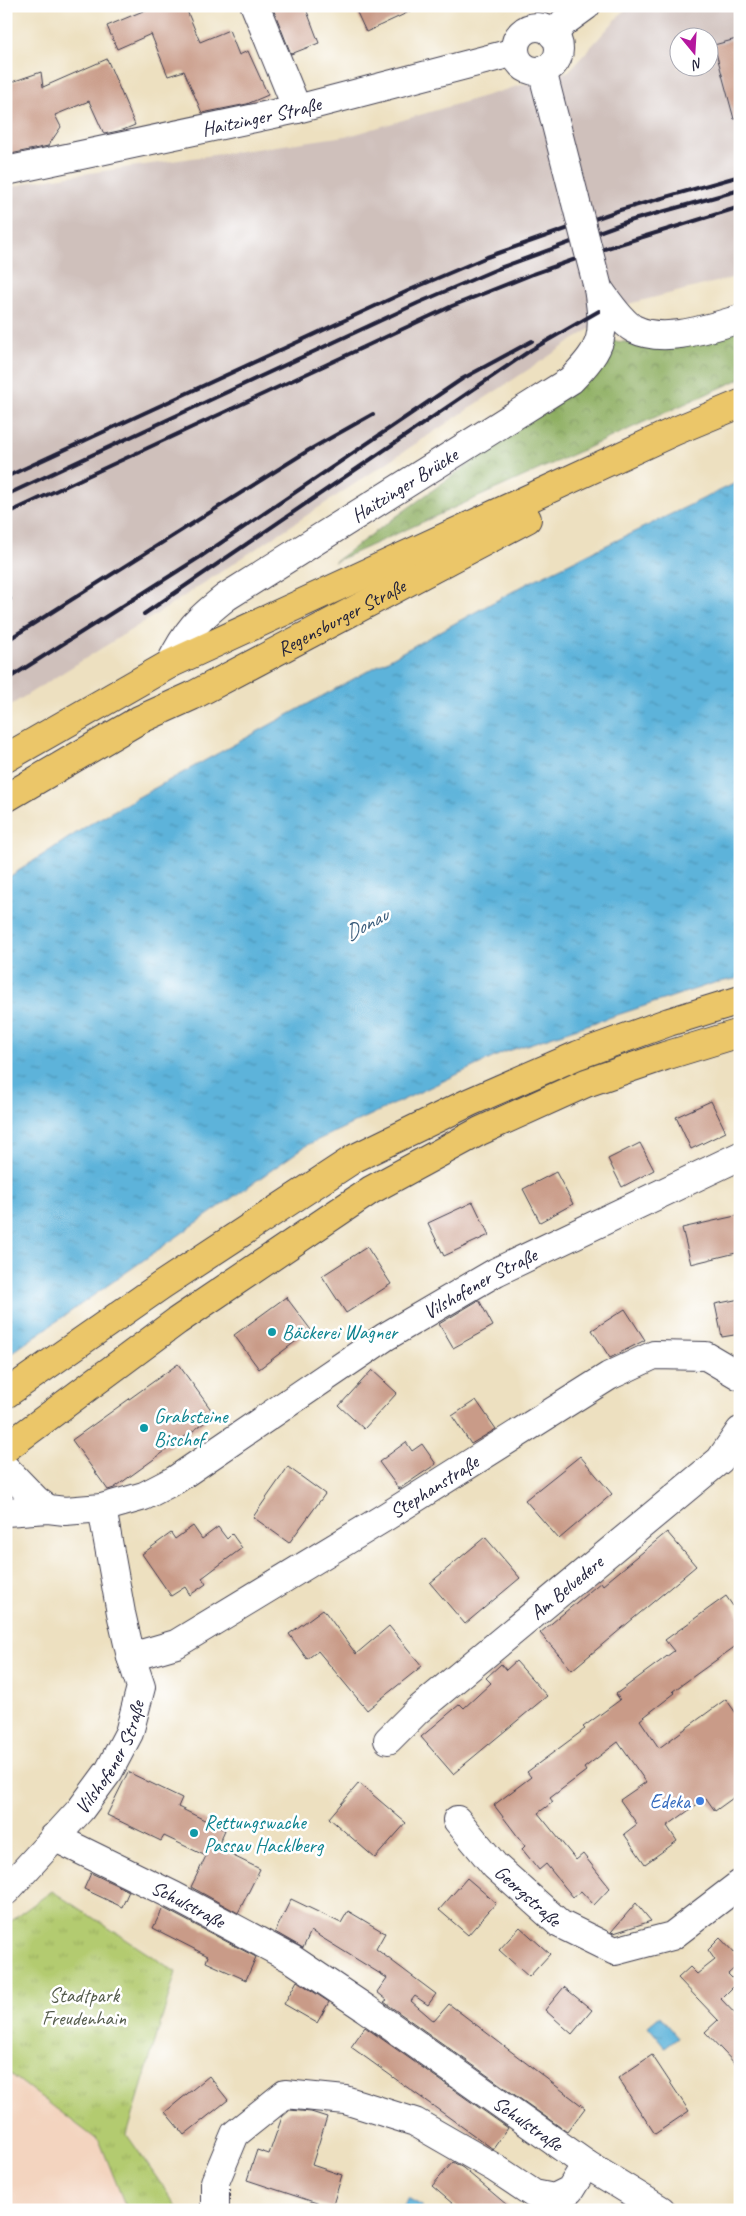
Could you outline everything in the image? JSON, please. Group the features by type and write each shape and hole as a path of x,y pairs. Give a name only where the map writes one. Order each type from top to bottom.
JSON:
{"main road":[{"name":"Regensburger Straße","path":"6,758 170,664 675,431 740,404"},
{"name":"Regensburger Straße","path":"6,798 139,720 192,696 526,519 675,431"},
{"path":"139,720 170,664"},
{"path":"6,1394 162,1284 355,1158 470,1102 578,1055 669,1022 740,1000"},
{"path":"6,1448 177,1321 371,1190 480,1131 586,1083 740,1033"}],"street":[{"path":"255,6 297,109"},
{"path":"553,34 564,22 586,6"},
{"path":"541,28 553,34 557,41 558,55 543,75 522,65 515,52 517,39 527,29 541,28"},
{"name":"Haitzinger Straße","path":"6,171 297,109 515,52"},
{"name":"Haitzinger Brücke","path":"170,664 181,643 198,619 226,597 571,380 592,358 600,339 603,323 598,288 543,75"},
{"name":"Haitzinger Brücke","path":"598,288 616,312 634,329 666,336 698,331 740,319"},
{"name":"Vilshofener Straße","path":"6,1512 102,1508 144,1496 175,1480 385,1337 496,1272 740,1156"},
{"name":"Stephanstraße","path":"131,1657 176,1644 618,1372 654,1355 706,1356 740,1376"},
{"name":"Am Belvedere","path":"388,1740 417,1712 720,1460 740,1431"},
{"path":"6,1469 36,1500 48,1509"},
{"name":"Vilshofener Straße","path":"6,1891 81,1808 109,1770 129,1733 141,1687 120,1613 102,1508"},
{"name":"Georgstraße","path":"457,1820 495,1866 560,1924 615,1951 672,1936 740,1884"},
{"name":"Schulstraße","path":"54,1837 174,1896 292,1959 365,2008 586,2164 662,2210"},
{"path":"215,2210 215,2182 234,2134 285,2094 345,2100 415,2122 495,2168 534,2194 554,2198 570,2190 586,2164"}],"shaded area":[{"path":"628,6 740,6 740,276 628,304 163,610 6,708 6,189 34,181 352,135 569,71"},
{"path":"6,2068 8,2072 100,2142 127,2210 6,2210"}],"green space":[{"path":"740,329 740,379 334,562 581,382 612,341 665,345"},
{"name":"Stadtpark Freudenhain","path":"52,1891 176,1972 127,2135 179,2210 127,2210 100,2142 8,2072 6,2068 6,1927 12,1920"}],"water":[{"name":"Donau","path":"740,481 740,978 714,983 505,1052 307,1145 6,1357 6,879 93,822 530,582"},
{"path":"660,2016 678,2037 665,2047 648,2026"},
{"path":"408,2198 422,2206 420,2210 401,2210"}],"building":[{"path":"155,6 185,6 200,42 229,30 239,55 248,51 268,95 247,104 202,113 184,71 168,76 151,34 117,49 107,26"},
{"path":"272,6 305,6 319,43 291,54"},
{"path":"354,6 422,6 366,32"},
{"path":"740,38 740,118 734,119 718,60 718,44"},
{"path":"107,59 135,125 104,134 89,101 55,115 61,127 48,146 6,155 6,84 41,72 43,87"},
{"path":"711,1101 726,1132 691,1149 676,1117"},
{"path":"640,1143 654,1170 622,1187 608,1159"},
{"path":"556,1172 573,1204 540,1222 523,1189"},
{"path":"473,1202 489,1235 444,1256 428,1223"},
{"path":"740,1215 740,1252 691,1264 682,1228"},
{"path":"367,1247 391,1284 346,1313 322,1276"},
{"name":"Bäckerei Wagner","path":"286,1297 311,1330 259,1369 234,1335"},
{"path":"740,1299 740,1334 722,1337 715,1304"},
{"path":"479,1300 493,1326 453,1348 439,1324"},
{"path":"625,1309 645,1340 610,1358 592,1330"},
{"name":"Grabsteine Bischof","path":"178,1364 215,1415 114,1488 108,1490 72,1440"},
{"path":"372,1370 397,1393 364,1429 339,1406"},
{"path":"476,1400 496,1429 471,1444 452,1416"},
{"path":"406,1442 412,1451 422,1444 436,1464 399,1489 379,1462"},
{"path":"580,1456 612,1494 559,1539 525,1500"},
{"path":"288,1467 325,1494 289,1543 253,1517"},
{"path":"193,1526 202,1539 218,1527 227,1539 232,1534 242,1548 202,1578 206,1584 190,1595 185,1587 171,1596 142,1554 171,1533 175,1539"},
{"path":"667,1532 696,1566 572,1670 540,1633 601,1582 603,1585"},
{"path":"485,1537 520,1578 465,1624 430,1583"},
{"path":"726,1596 740,1616 740,1643 673,1691 675,1693 640,1720 659,1748 726,1699 740,1719 740,1793 715,1811 706,1798 667,1826 677,1841 645,1864 624,1834 637,1824 620,1800 646,1782 618,1742 584,1768 586,1771 550,1798 553,1802 538,1813 576,1860 583,1854 610,1888 594,1905 581,1891 573,1897 546,1864 539,1870 522,1849 525,1846 494,1805 531,1777 527,1772 585,1729 583,1727 620,1700 616,1694 674,1651 665,1640"},
{"path":"323,1609 356,1654 389,1626 422,1666 367,1710 318,1651 307,1659 289,1634"},
{"path":"516,1661 547,1696 453,1774 421,1737 460,1704 464,1708 491,1683 486,1678 501,1664 506,1670"},
{"path":"128,1772 182,1798 178,1807 225,1830 217,1848 260,1869 238,1913 191,1887 206,1856 164,1836 161,1841 107,1815"},
{"path":"359,1783 406,1823 375,1858 329,1818"},
{"path":"91,1873 129,1891 122,1907 84,1889"},
{"path":"467,1878 496,1903 468,1935 439,1910"},
{"path":"291,1899 341,1923 348,1911 385,1933 376,1949 436,1994 428,2005 415,1996 411,2001 434,2021 449,2004 585,2108 567,2132 384,2002 387,2000 377,1992 387,1978 311,1931 303,1948 275,1932"},
{"path":"636,1903 651,1921 614,1933 611,1932"},
{"path":"163,1908 256,1957 246,1980 206,1962 208,1956 153,1928"},
{"path":"520,1927 550,1954 529,1977 499,1950"},
{"path":"720,1938 740,1959 740,1963 728,1974 737,1983 721,1999 740,2019 740,2069 705,2032 718,2020 678,1978 690,1967 697,1974 715,1960 708,1950"},
{"path":"297,1981 329,2002 317,2023 284,2004"},
{"path":"564,1987 592,2010 572,2034 545,2010"},
{"path":"365,2027 508,2128 493,2149 351,2047"},
{"path":"652,2055 689,2111 655,2134 618,2078"},
{"path":"209,2076 228,2100 184,2135 165,2112"},
{"path":"290,2110 311,2112 327,2117 312,2165 342,2175 332,2208 247,2180 257,2150 269,2154 282,2117"},
{"path":"453,2162 463,2168 513,2210 460,2210 432,2186"}],"railway":[{"path":"6,477 412,289 487,257 620,210 740,176"},
{"path":"6,495 418,303 497,269 626,222 740,190"},
{"path":"6,514 452,306 533,274 607,248 740,207"},
{"path":"144,614 531,350 599,311"},
{"path":"6,680 200,557 462,379 532,341"},
{"path":"6,641 309,450 373,414"},
{"path":"6,601 10,599"}],"place":[{"name":"Bäckerei Wagner","path":"272,1332"},
{"name":"Grabsteine Bischof","path":"144,1428"},
{"name":"Edeka","path":"700,1801"},
{"name":"Rettungswache Passau Hacklberg","path":"194,1833"}]}
